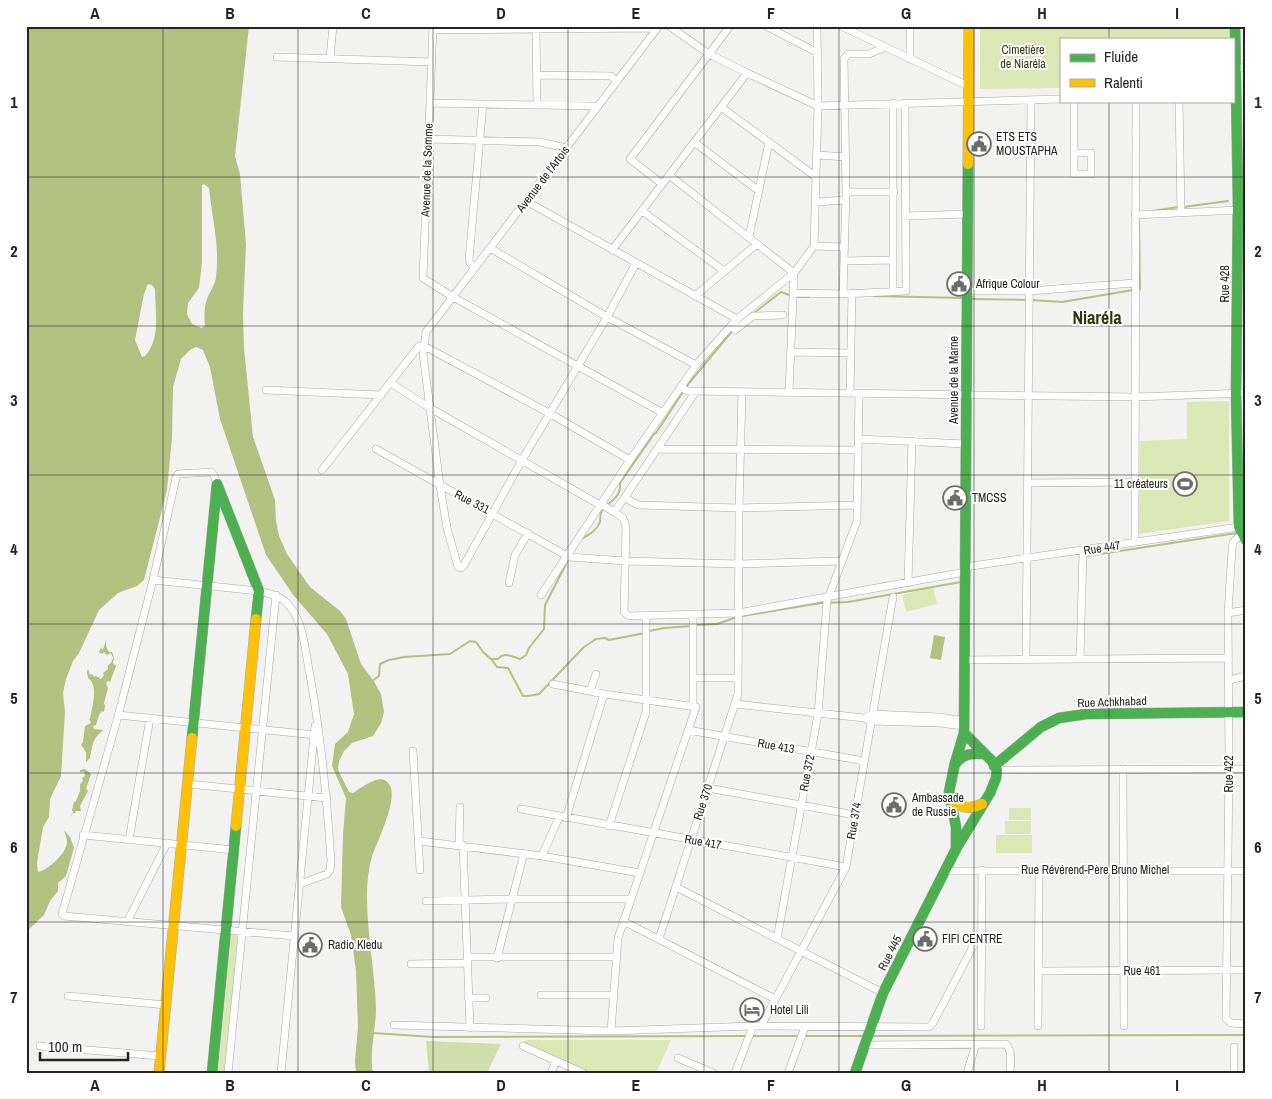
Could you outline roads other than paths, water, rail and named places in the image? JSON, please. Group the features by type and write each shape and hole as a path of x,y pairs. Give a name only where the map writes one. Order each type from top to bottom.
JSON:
{"street":[{"path":"330,58 333,26"},
{"path":"669,26 709,54 818,106 1060,99"},
{"path":"662,184 630,159 730,26"},
{"path":"766,26 818,53"},
{"path":"735,330 794,273 814,246 818,106 817,26"},
{"path":"910,26 910,59"},
{"name":"Avenue de la Marne","path":"955,763 964,727 969,26"},
{"name":"Rue 428","path":"1235,26 1241,68 1235,80 1242,134 1242,533"},
{"path":"433,28 658,27"},
{"name":"Avenue de l'Artois","path":"424,346 426,332 658,27"},
{"path":"843,27 968,86"},
{"name":"Avenue de la Somme","path":"433,28 423,278 453,297"},
{"path":"536,28 537,105"},
{"path":"843,294 846,157 844,59 848,54 869,54 885,47"},
{"path":"277,57 432,62"},
{"path":"612,250 746,73"},
{"path":"536,75 611,76 616,82"},
{"path":"1026,659 1031,100"},
{"path":"1074,102 1074,154"},
{"path":"1135,542 1136,102"},
{"path":"1179,102 1181,212"},
{"path":"893,103 893,291"},
{"path":"793,293 843,294 906,291 905,103"},
{"path":"430,104 598,106"},
{"path":"475,268 470,264 469,260 483,104"},
{"path":"721,107 816,177"},
{"path":"428,138 540,142 566,148"},
{"path":"694,142 759,191"},
{"path":"749,238 769,142"},
{"path":"816,155 846,157"},
{"path":"669,175 794,273"},
{"path":"816,202 845,196 894,192"},
{"path":"526,201 736,319"},
{"path":"1135,215 1181,212 1241,203"},
{"path":"642,211 724,271"},
{"path":"906,216 968,214"},
{"path":"695,296 757,244"},
{"path":"814,246 844,247"},
{"path":"490,248 607,317 696,365"},
{"path":"844,261 893,260"},
{"path":"424,346 423,354 447,528 458,567 461,568 522,460 607,317 636,263"},
{"path":"789,392 794,273"},
{"path":"967,291 1030,291 1135,283"},
{"path":"850,393 852,293"},
{"path":"453,297 663,413"},
{"path":"541,595 571,557 630,460 663,413 684,389 696,365 736,319 751,313 782,315"},
{"path":"322,470 419,346 424,346 630,460"},
{"path":"791,352 851,353"},
{"path":"390,383 430,408 623,518 626,527 626,561"},
{"path":"684,389 742,392 1135,397 1241,394"},
{"path":"266,390 381,395"},
{"path":"614,512 696,391"},
{"name":"Rue 370","path":"659,939 738,694 742,392"},
{"name":"Rue 372","path":"777,939 818,714 827,601 840,561 857,521 859,393"},
{"path":"858,439 966,444"},
{"path":"908,583 912,441"},
{"name":"Rue 331","path":"376,449 571,557"},
{"path":"658,449 858,450"},
{"path":"212,1073 226,929 246,728 259,591 214,475 211,472 177,476 153,580 118,715 62,914 64,916 174,924 226,929 242,931 294,936"},
{"path":"1028,484 1135,482"},
{"path":"159,1073 217,484"},
{"path":"625,496 639,505 739,508 857,505"},
{"path":"509,583 515,555 528,533"},
{"name":"Rue 447","path":"626,561 624,612 629,616 738,613 827,601 1027,558 1135,542 1242,533"},
{"name":"Rue 422","path":"1242,533 1236,538 1232,549 1228,614 1229,769 1226,1019 1231,1023 1246,1024"},
{"path":"1080,659 1083,551"},
{"path":"571,557 626,561 739,564 840,561"},
{"path":"153,580 259,591 276,596 286,602 296,616 302,630 317,714 327,798 331,861 330,870 327,874 300,884"},
{"path":"228,1073 276,596"},
{"name":"Rue 374","path":"761,1026 846,867 864,761 869,718 893,597"},
{"path":"1228,614 1246,610"},
{"path":"611,1031 618,938 696,707 693,706 693,615"},
{"path":"609,826 646,712 646,616"},
{"path":"965,660 1228,658"},
{"path":"590,691 596,674"},
{"path":"1229,680 1246,676"},
{"path":"693,678 738,678"},
{"path":"553,684 604,694 693,706"},
{"path":"542,856 562,817 604,694"},
{"path":"735,704 869,718 939,717 964,727 996,768 996,778 990,793 982,804 971,809 963,808 950,799"},
{"name":"Rue Achkhabad","path":"996,768 1035,732 1059,718 1086,714 1246,712"},
{"path":"280,1073 317,714"},
{"path":"118,715 315,735"},
{"path":"129,840 150,718"},
{"name":"Rue 413","path":"688,730 864,761"},
{"path":"413,751 420,870"},
{"path":"956,849 956,827 950,799 955,763 959,758 968,753 984,754"},
{"path":"996,768 1246,769"},
{"path":"1123,769 1124,1026"},
{"path":"188,784 327,798"},
{"path":"708,788 855,816"},
{"name":"Rue 445","path":"855,1073 884,993 956,849 982,804"},
{"path":"460,807 470,1028"},
{"name":"Rue 417","path":"521,809 846,867"},
{"path":"83,835 234,850"},
{"path":"419,841 524,853 640,873"},
{"path":"128,920 167,843"},
{"path":"497,958 524,853"},
{"path":"981,1026 982,870"},
{"path":"1038,1026 1039,870"},
{"name":"Rue Révérend-Père Bruno Michel","path":"945,871 1246,871"},
{"path":"676,887 884,993"},
{"path":"426,901 630,899"},
{"path":"623,921 775,998"},
{"path":"394,1025 611,1031 753,1026 870,1029 928,1027 933,1023 981,931"},
{"path":"411,964 497,958 616,957"},
{"name":"Rue 461","path":"1038,971 1246,970"},
{"path":"541,995 613,995"},
{"path":"68,996 166,1005"},
{"path":"468,998 486,998"},
{"path":"735,1073 753,1026"},
{"path":"788,1073 805,1027"},
{"path":"865,1044 1006,1044 1009,1047 1010,1073"},
{"path":"967,1073 976,1044"},
{"path":"40,1046 160,1056"},
{"path":"523,1046 583,1073"},
{"path":"1234,1047 1234,1073"},
{"path":"678,1058 713,1073"},
{"path":"551,1073 556,1061"}],"waterway":[{"path":"1183,207 1228,201"},
{"path":"1153,211 1178,207"},
{"path":"1138,290 1140,289 1139,216"},
{"path":"1031,300 1062,302 1133,290"},
{"path":"754,313 781,292 792,296"},
{"path":"874,296 964,298"},
{"path":"796,297 809,297"},
{"path":"971,299 1026,300"},
{"path":"685,388 733,330"},
{"path":"583,538 597,527 600,522 601,512 617,496 620,483 683,392"},
{"path":"1087,556 1237,533"},
{"path":"372,681 379,676 380,664 389,660 404,657 450,654 470,641 476,642 491,659 498,659 505,655 520,659 526,655 529,648 544,629 545,605 568,560"},
{"path":"742,616 821,603 848,602 961,582"},
{"path":"696,625 717,624 737,617"},
{"path":"649,631 691,626"},
{"path":"491,659 497,667 508,668 523,696 528,696 539,694 584,647 596,639 605,638 609,640 645,633"},
{"path":"373,1033 434,1037 746,1036"},
{"path":"873,1036 1246,1035"},
{"path":"751,1036 798,1036"},
{"path":"803,1036 863,1036"}],"place":[{"name":"ETS ETS MOUSTAPHA","path":"979,144"},
{"name":"Afrique Colour","path":"959,284"},
{"name":"11 créateurs","path":"1185,484"},
{"name":"TMCSS","path":"955,498"},
{"name":"Ambassade de Russie","path":"894,805"},
{"name":"FIFI CENTRE","path":"925,939"},
{"name":"Radio Kledu","path":"310,945"},
{"name":"Hotel Lili","path":"752,1010"}],"district":[{"name":"Niaréla","path":"1097,318"}],"park label":[{"name":"Cimetière de Niaréla","path":"1023,57"}]}
